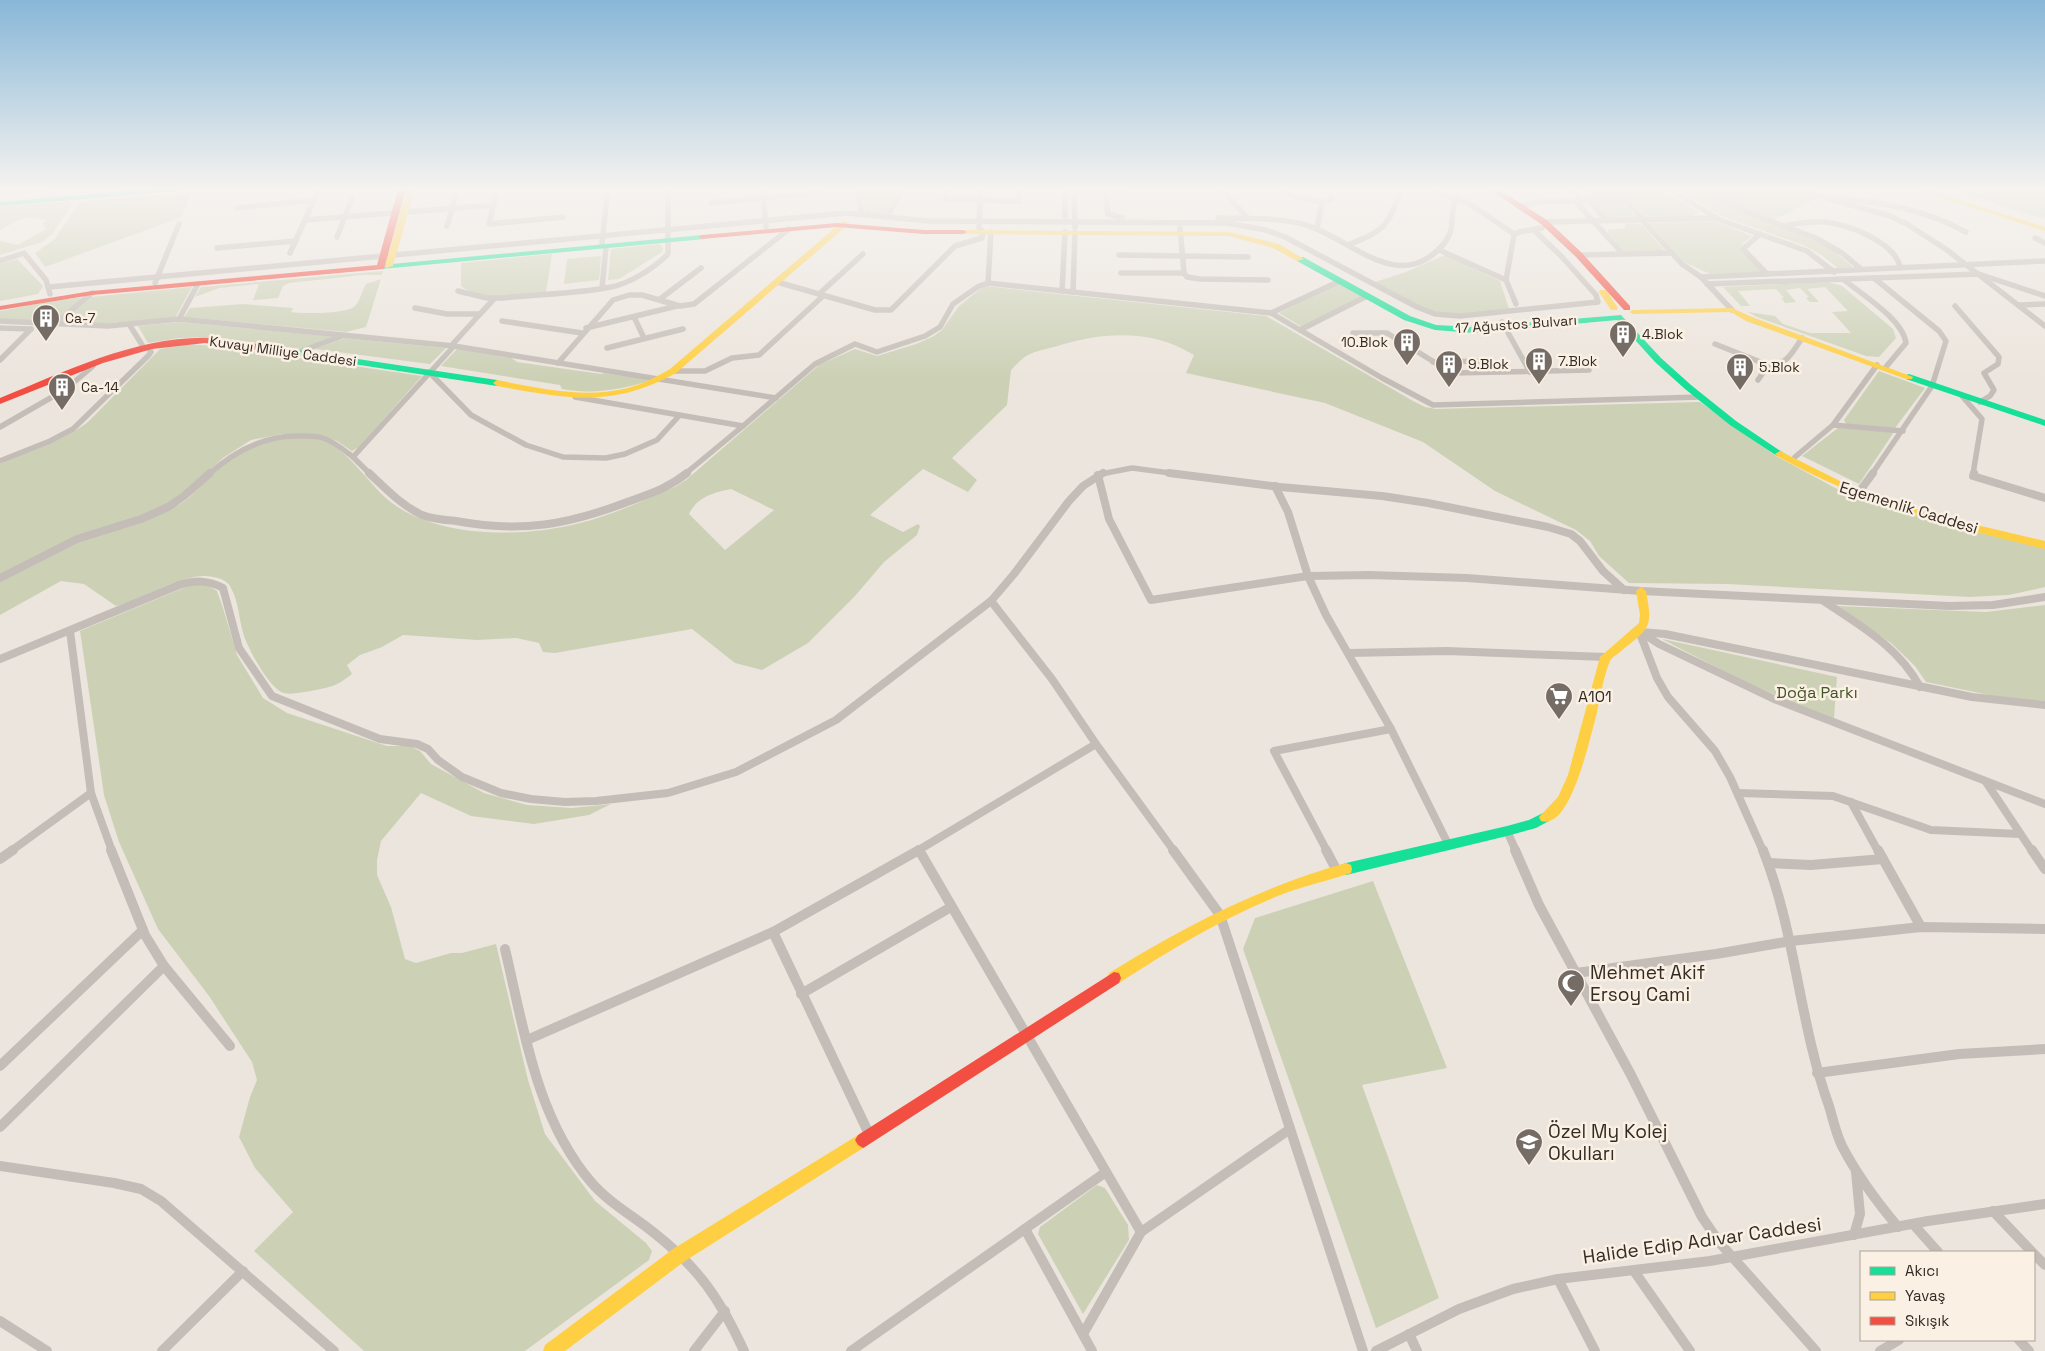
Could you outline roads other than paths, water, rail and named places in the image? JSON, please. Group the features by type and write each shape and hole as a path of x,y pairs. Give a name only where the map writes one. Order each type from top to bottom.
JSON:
{"main road":[{"path":"386,261 389,252"},
{"name":"17 Ağustos Bulvarı","path":"0,304 49,291 488,252"},
{"name":"Kuvayı Milliye Caddesi","path":"0,401 146,348 176,341 207,340 299,352 572,396 623,393 644,387 662,379 673,371 812,252"},
{"name":"17 Ağustos Bulvarı","path":"1288,252 1407,318 1435,327 1468,330 1504,324 1622,312 1732,310"},
{"name":"17 Ağustos Bulvarı","path":"1296,252 1412,314 1433,322 1461,325 1504,324"},
{"name":"Egemenlik Caddesi","path":"1565,252 1654,345 1702,391 1795,457 1836,478 1862,488 1953,516 2045,538"},
{"name":"Egemenlik Caddesi","path":"1575,252 1622,312 1646,348 1700,398 1771,449 1841,487 1940,519 2045,545"},
{"name":"17 Ağustos Bulvarı","path":"0,308 48,299 198,284 386,261"},
{"path":"1732,310 1741,316 1932,386 2045,423"},
{"path":"551,1351 679,1254 870,1136 1171,942 1220,915 1276,891 1337,870 1507,832 1544,818 1563,800 1574,774 1606,657 1639,632 1644,624 1646,615 1641,591"}],"street":[{"path":"157,280 168,252"},
{"path":"602,288 603,252"},
{"path":"458,291 494,299 602,288 622,284 662,261 669,252"},
{"path":"502,321 584,331 678,306 689,306 696,303 760,252"},
{"path":"777,282 875,310 891,310 949,252"},
{"path":"985,252 988,283"},
{"path":"1062,290 1067,252"},
{"path":"1072,252 1073,292"},
{"path":"1182,252 1184,273 1187,277 1196,279 1268,280"},
{"path":"1314,252 1416,306 1444,315 1468,316 1598,302 1622,312"},
{"path":"1362,252 1383,263 1395,266 1416,263 1436,252"},
{"path":"1445,252 1506,280"},
{"path":"1511,252 1506,280 1516,304"},
{"path":"1558,252 1596,295 1598,302"},
{"path":"1746,252 1767,274"},
{"path":"1795,457 1833,425 1881,367 1906,343 1905,334 1891,319 1808,252"},
{"path":"1839,252 1861,269"},
{"path":"1891,252 1901,262 1900,267"},
{"path":"1950,252 2045,326"},
{"path":"0,261 24,253 46,280 49,291"},
{"path":"1579,255 1672,253 1682,264 1701,277 1732,310"},
{"path":"673,371 705,371 732,358 759,355 863,254"},
{"path":"1119,256 1248,257"},
{"path":"1701,277 2045,261"},
{"path":"660,299 701,268"},
{"path":"1121,272 1184,273"},
{"path":"1707,284 1980,274 2045,296"},
{"path":"1862,488 1903,431 1932,386 1946,338 1939,330 1874,278"},
{"path":"1271,313 1340,281"},
{"path":"0,578 74,541 150,515 174,504 184,498 218,465 238,451 260,440 293,435 318,437 332,442 353,457 398,501 424,516 474,526 528,527 557,524 594,515 666,488 685,476 815,364 854,344 877,352 934,332 940,327 953,304 979,286 988,283 1271,313 1382,378 1433,405 1700,398"},
{"path":"180,319 198,284"},
{"path":"55,324 92,294"},
{"path":"558,363 584,331 610,302 616,298 637,294 660,299 678,306"},
{"path":"1300,330 1367,296"},
{"path":"353,457 494,299"},
{"path":"2019,305 2045,304"},
{"path":"1955,306 1999,357 1998,364 1984,373 1994,390 1990,396 1980,402"},
{"path":"415,308 447,314 480,314"},
{"path":"634,317 644,338"},
{"path":"0,321 101,326 180,319 453,346 776,398"},
{"path":"0,461 74,429 152,352 146,348 129,324"},
{"path":"1504,324 1530,372"},
{"path":"0,328 31,329 0,360"},
{"path":"607,348 682,329"},
{"path":"1353,333 1387,333 1452,374 1589,370"},
{"path":"299,352 344,336"},
{"path":"1714,344 1768,366 1777,367 1781,366 1802,338"},
{"path":"1433,362 1486,362"},
{"path":"0,427 59,393 81,378 93,366"},
{"path":"1758,380 1768,366"},
{"path":"429,372 471,416 526,445 563,457 606,458 626,454 657,440 680,416"},
{"path":"572,396 743,426"},
{"path":"1962,396 1981,415 1983,422 1973,476 2045,498"},
{"path":"1833,425 1903,431"},
{"path":"0,659 179,585 193,580 204,580 223,588 239,648 252,670 272,696 380,739 417,744 428,749 438,760 462,777 501,793 531,799 588,801 668,793 736,772 836,720 991,602 1069,501 1083,486 1098,476 1116,469 1132,468 1275,486 1428,502 1548,527 1571,534 1580,541 1603,571 1624,590"},
{"path":"1098,476 1109,518 1151,600 1308,576 1369,575 1467,578 1641,591 1978,606 2045,597"},
{"path":"1275,486 1288,512 1308,576 1326,615 1391,729 1448,846"},
{"path":"1821,599 1897,653 1909,665 1920,687"},
{"path":"991,602 1052,679 1096,744 1220,915 1363,1351"},
{"path":"70,631 91,793 143,930 164,966 230,1046"},
{"path":"1639,632 1665,634 1972,697 2045,705"},
{"path":"1639,632 1774,699 2045,804"},
{"path":"1639,632 1657,678 1668,698 1715,751 1738,793 1768,863 1791,942 1806,1027 1817,1074 1842,1145 1872,1195 1898,1227"},
{"path":"1348,654 1447,650 1606,657"},
{"path":"1337,870 1274,751 1391,729"},
{"path":"527,1040 773,932 919,850 1096,744"},
{"path":"1986,782 2045,869"},
{"path":"0,859 91,793"},
{"path":"1738,793 1834,796 1931,830 1941,832 2020,834"},
{"path":"1851,802 1920,926"},
{"path":"1507,832 1539,905 1631,1075 1702,1217 1719,1242 1816,1351"},
{"path":"919,850 1142,1232"},
{"path":"1768,863 1811,865 1883,860"},
{"path":"801,994 951,907"},
{"path":"1576,973 1791,942 1920,926 2045,929"},
{"path":"0,1066 143,930"},
{"path":"773,932 870,1136"},
{"path":"505,948 527,1040 554,1126 570,1153 591,1182 613,1203 644,1225 679,1254 704,1280 725,1312 744,1351"},
{"path":"0,1127 164,966"},
{"path":"1817,1074 1906,1060 1983,1052 2045,1049"},
{"path":"1083,1334 1142,1232 1290,1129"},
{"path":"0,1166 114,1183 141,1189 161,1200 334,1351"},
{"path":"1854,1234 1860,1214 1856,1170"},
{"path":"851,1351 1106,1172"},
{"name":"Halide Edip Adıvar Caddesi","path":"1376,1351 1442,1316 1503,1293 1558,1279 1634,1271 1733,1256 1913,1224 2045,1204"},
{"path":"1993,1211 2031,1251"},
{"path":"1913,1224 1937,1251"},
{"path":"1025,1229 1092,1351"},
{"path":"2035,1255 2045,1265"},
{"path":"1634,1271 1690,1351"},
{"path":"162,1351 243,1272"},
{"path":"1558,1279 1595,1351"},
{"path":"694,1351 725,1312"},
{"path":"0,1321 47,1351"},
{"path":"1408,1334 1417,1351"},
{"path":"1880,1351 1897,1341"},
{"path":"2019,1341 2029,1351"}],"place":[{"name":"Ca-7","path":"46,342"},
{"name":"4.Blok","path":"1623,358"},
{"name":"10.Blok","path":"1407,366"},
{"name":"7.Blok","path":"1539,385"},
{"name":"9.Blok","path":"1449,388"},
{"name":"5.Blok","path":"1740,391"},
{"name":"Ca-14","path":"62,411"},
{"name":"A101","path":"1559,720"},
{"name":"Mehmet Akif Ersoy Cami","path":"1571,1007"},
{"name":"Özel My Kolej Okulları","path":"1529,1166"}],"park label":[{"name":"Doğa Parkı","path":"1817,692"}]}
